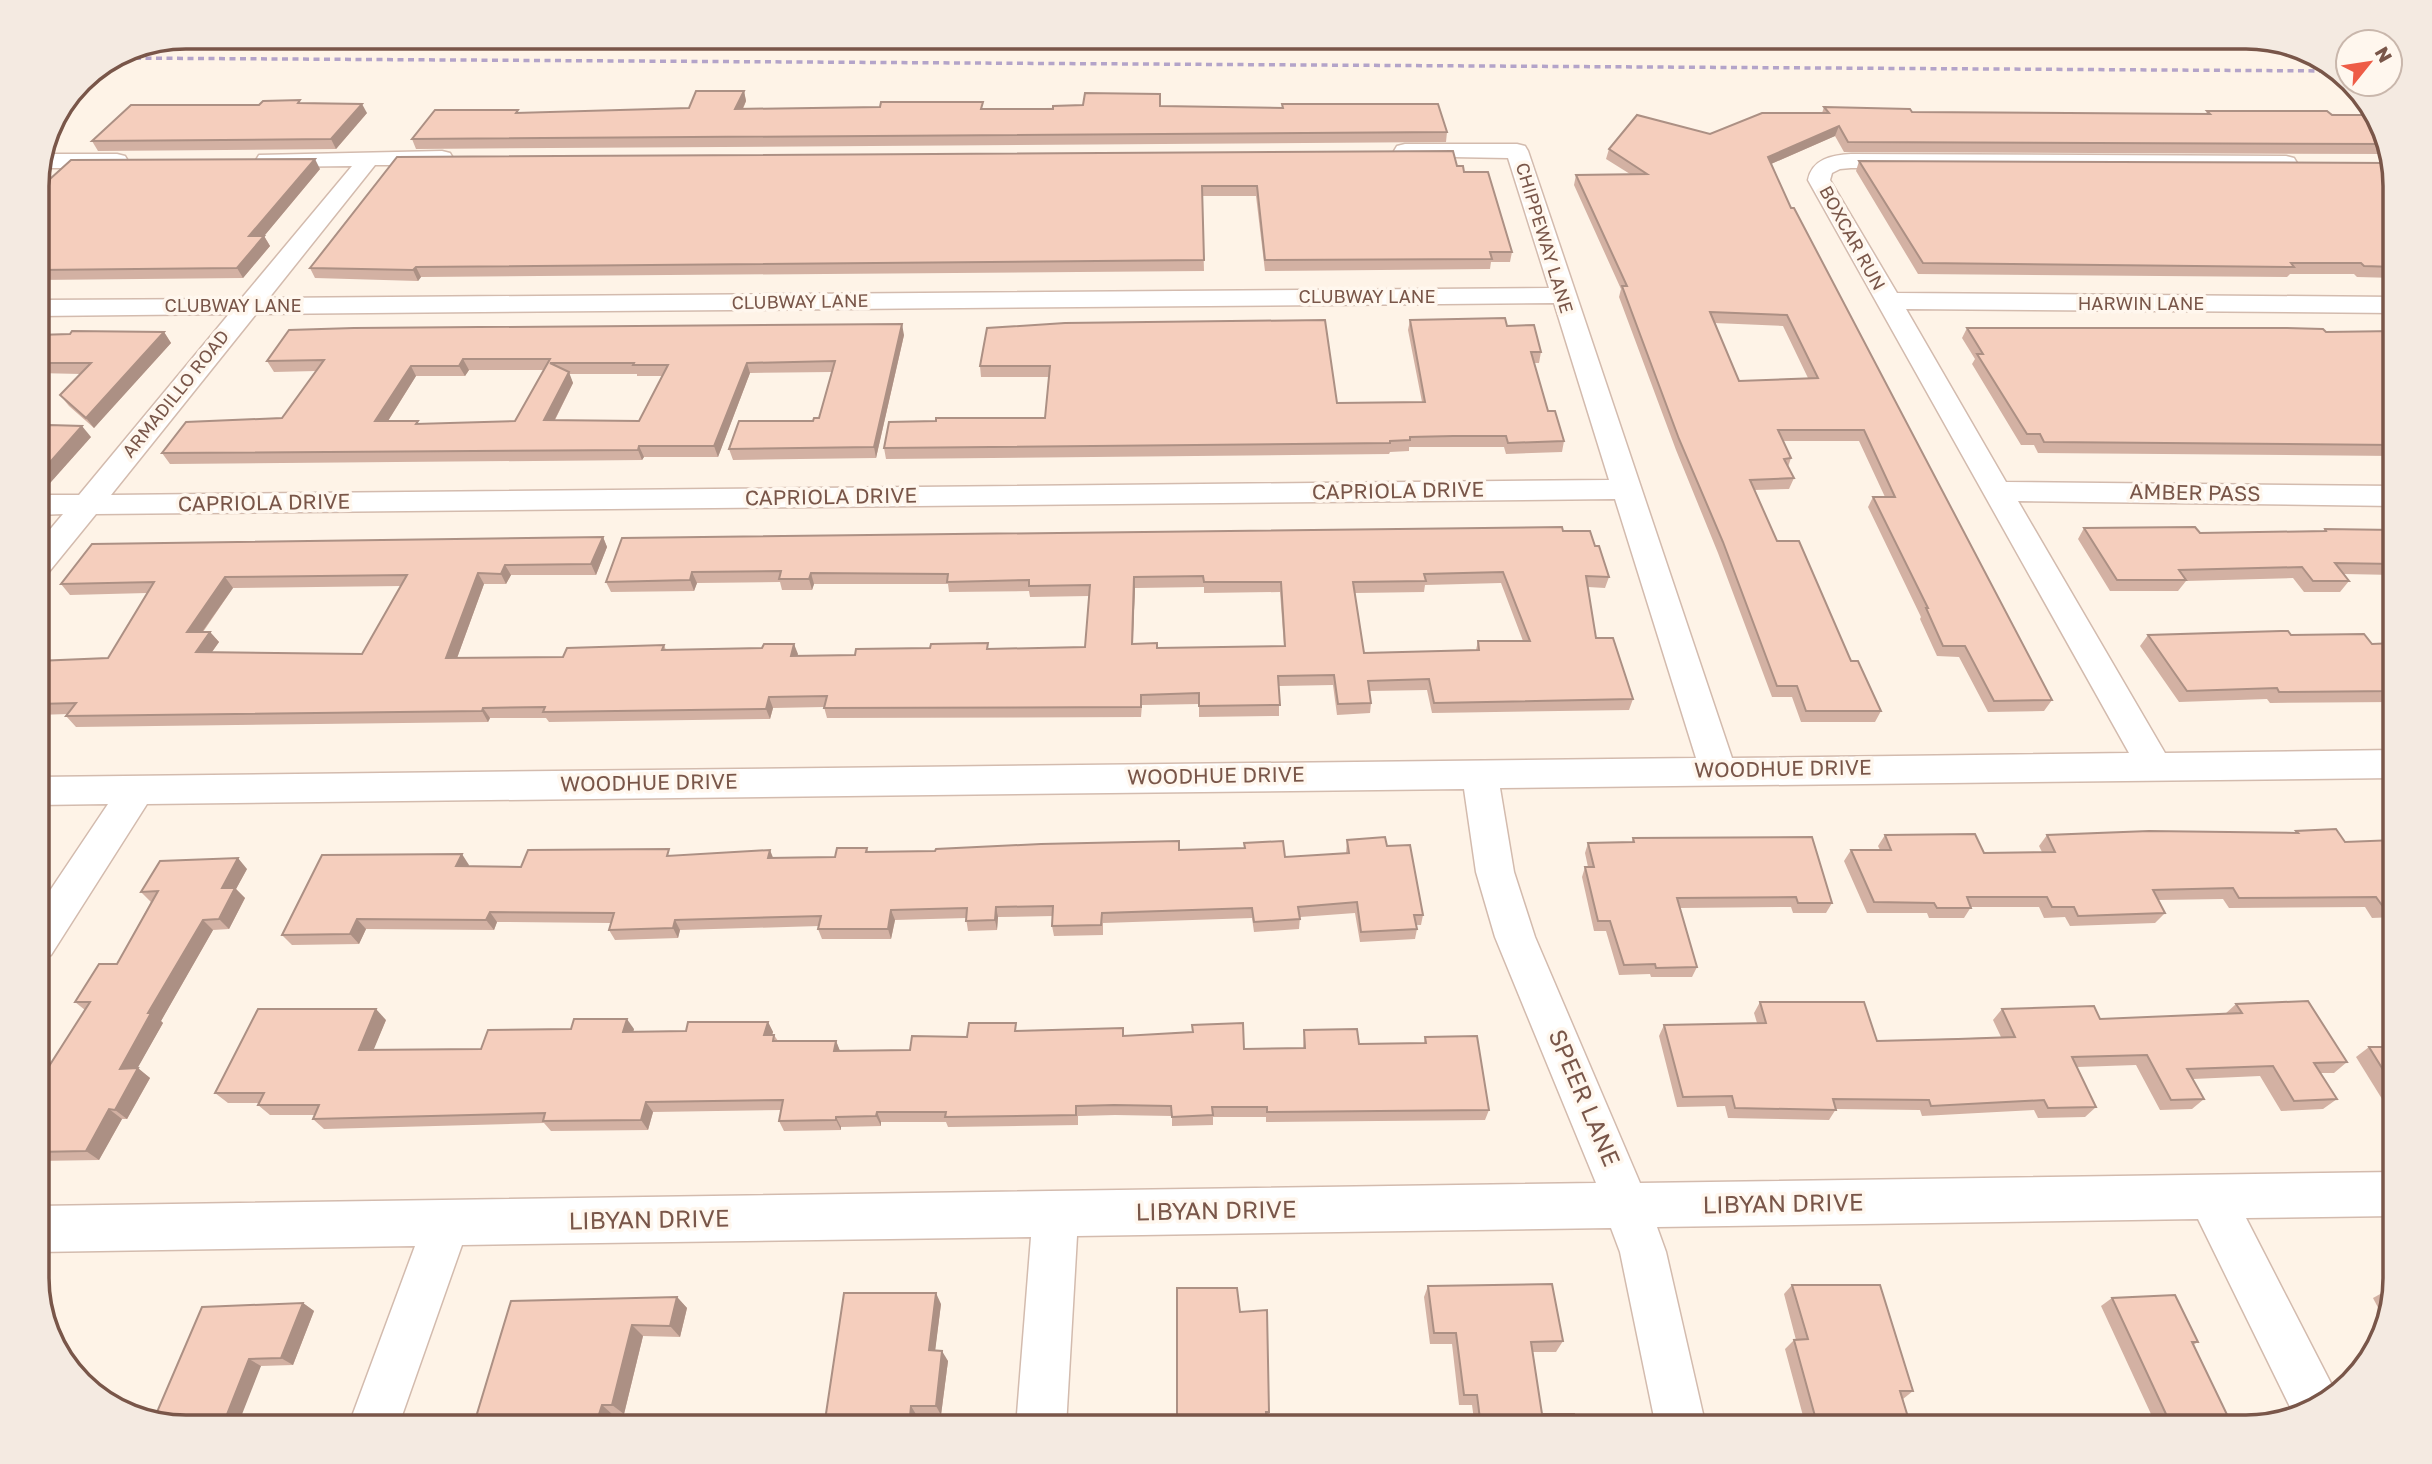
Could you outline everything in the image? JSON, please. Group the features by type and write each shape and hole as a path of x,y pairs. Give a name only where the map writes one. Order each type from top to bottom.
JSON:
{"street":[{"name":"CHIPPEWAY LANE","path":"1378,152 1517,151 1718,770"},
{"path":"246,160 466,158"},
{"name":"ARMADILLO ROAD","path":"49,551 369,159"},
{"path":"51,162 136,161"},
{"name":"BOXCAR RUN","path":"2154,766 1819,180 1822,168 1830,164 1864,161 2311,163"},
{"name":"CLUBWAY LANE","path":"49,308 1562,295"},
{"name":"HARWIN LANE","path":"1887,302 2383,305"},
{"name":"CAPRIOLA DRIVE","path":"49,505 1625,489"},
{"name":"AMBER PASS","path":"1995,491 2383,496"},
{"name":"WOODHUE DRIVE","path":"49,791 2383,764"},
{"name":"SPEER LANE","path":"1480,773 1496,872 1515,937 1628,1206 1643,1252 1678,1415"},
{"path":"49,925 137,790"},
{"name":"LIBYAN DRIVE","path":"49,1229 2383,1194"},
{"path":"2211,1197 2312,1398"},
{"path":"1042,1415 1056,1213"},
{"path":"377,1415 446,1225"}],"building":[{"path":"696,91 744,91 735,109 880,107 881,102 983,102 981,109 1053,109 1053,106 1083,105 1085,93 1160,94 1160,106 1283,108 1282,104 1438,104 1447,132 412,139 435,110 518,110 516,113 689,108"},
{"path":"300,100 298,103 362,104 331,139 92,141 131,105 259,105 263,101"},
{"path":"1824,107 1910,109 1912,112 2210,114 2207,111 2327,111 2332,115 2364,115 2373,133 2376,144 1848,142 1839,126 1768,157 1791,208 1794,208 2052,700 1994,701 1965,646 1943,646 1928,608 1873,497 1895,497 1864,430 1778,430 1791,458 1784,459 1794,478 1750,480 1777,541 1799,541 1851,661 1858,661 1881,711 1806,711 1797,686 1777,686 1723,542 1679,439 1622,286 1627,286 1576,175 1647,174 1609,149 1637,115 1710,134 1762,113 1829,113","holes":["1710,312 1787,315 1818,378 1739,381"]},
{"path":"1453,151 1457,166 1463,166 1464,172 1488,172 1512,252 1490,252 1492,259 1265,260 1257,186 1202,186 1204,260 416,267 413,270 310,268 397,157"},
{"path":"315,159 249,236 264,236 237,268 49,270 49,179 71,160"},
{"path":"1859,161 2381,163 2382,168 2383,267 2364,266 2361,263 2291,263 2294,267 1923,263"},
{"path":"1505,318 1507,326 1534,325 1541,352 1531,352 1548,411 1555,411 1564,441 1508,443 1506,436 1453,436 1410,437 1410,440 1390,443 884,448 889,422 936,421 936,418 1045,418 1050,366 980,366 987,328 1065,323 1325,320 1337,403 1425,402 1410,320"},
{"path":"902,324 874,447 729,449 739,421 813,421 814,418 819,418 835,361 747,363 714,446 639,446 638,450 162,453 186,422 282,418 324,360 267,361 289,330","holes":["463,359 550,359 515,421 416,424 418,421 375,421 411,366 459,366","550,363 634,363 633,365 668,365 639,421 544,420 569,372"]},
{"path":"1967,328 2287,328 2323,329 2326,332 2383,331 2383,445 2044,442 2040,434 2027,434 1977,354 1983,354"},
{"path":"72,331 164,332 86,418 60,395 91,363 49,363 49,335 70,334"},
{"path":"49,425 82,426 49,463"},
{"path":"1562,527 1563,531 1590,531 1595,546 1599,546 1609,577 1586,576 1596,638 1613,638 1633,699 1434,703 1429,679 1368,681 1371,703 1338,704 1334,675 1278,676 1280,705 1199,706 1199,693 1141,695 1141,707 824,708 827,696 769,697 766,709 543,712 545,707 483,708 482,711 66,716 76,703 49,704 49,660 108,658 154,582 61,584 92,544 603,537 591,564 505,565 501,574 478,573 446,658 563,657 567,648 664,645 662,650 762,648 764,644 794,644 791,656 855,655 856,649 930,648 931,644 988,643 987,649 1085,647 1090,585 1029,586 1029,580 947,582 948,574 811,573 809,579 779,579 781,571 692,572 690,580 606,582 622,538","holes":["1503,572 1530,641 1478,641 1479,650 1364,653 1353,582 1426,581 1424,574","407,575 362,654 196,652 210,632 187,632 225,577","1203,576 1204,582 1281,582 1285,646 1157,648 1157,643 1132,644 1134,577"]},
{"path":"2195,527 2200,533 2383,530 2383,564 2335,563 2349,581 2313,581 2302,567 2179,570 2186,580 2117,580 2084,528"},
{"path":"2288,631 2291,635 2364,634 2372,644 2383,644 2383,691 2279,692 2277,688 2187,691 2148,635"},
{"path":"2336,829 2345,842 2383,840 2383,907 2376,897 2239,898 2233,888 2153,890 2165,913 2078,916 2074,907 2052,907 2047,897 1967,897 1971,908 1937,908 1934,903 1874,902 1851,850 1891,850 1885,835 1975,834 1984,853 2055,852 2047,835 2149,831 2298,833 2296,831"},
{"path":"1385,837 1387,846 1410,845 1423,915 1414,915 1417,929 1361,932 1357,902 1298,907 1300,919 1254,922 1252,908 1102,913 1101,925 1052,926 1053,906 996,907 995,920 966,921 967,908 891,910 888,929 818,929 821,916 675,920 673,928 609,930 614,913 490,912 486,920 357,919 350,934 282,935 322,855 462,854 456,866 521,867 528,850 669,849 667,856 770,850 768,858 835,857 837,848 867,848 866,852 935,851 1041,844 1179,841 1179,850 1245,848 1244,843 1283,841 1285,857 1349,853 1347,840"},
{"path":"1812,837 1832,903 1798,903 1796,897 1677,898 1697,967 1656,968 1655,964 1624,965 1610,921 1598,921 1585,867 1594,867 1588,843 1634,842 1633,838"},
{"path":"238,858 222,888 235,888 219,919 203,920 148,1013 151,1013 120,1069 138,1068 115,1110 109,1109 86,1151 49,1152 49,1066 90,1002 75,1002 99,964 117,964 158,891 141,892 160,861"},
{"path":"2308,1001 2347,1062 2314,1063 2337,1099 2294,1101 2273,1066 2187,1069 2204,1099 2171,1100 2147,1055 2072,1057 2096,1107 2048,1108 2044,1100 1931,1106 1929,1100 1833,1099 1836,1110 1735,1108 1732,1096 1683,1097 1664,1025 1766,1023 1760,1002 1864,1002 1877,1041 2015,1037 2002,1009 2094,1006 2100,1019 2242,1013 2236,1004"},
{"path":"258,1009 376,1009 359,1050 481,1049 488,1030 571,1029 574,1019 627,1019 623,1032 686,1031 688,1022 768,1022 764,1035 774,1035 773,1041 836,1041 834,1051 910,1050 912,1036 967,1037 969,1023 1016,1023 1015,1031 1123,1028 1123,1036 1193,1032 1192,1025 1243,1023 1244,1049 1305,1048 1304,1030 1357,1029 1359,1044 1426,1043 1425,1037 1477,1036 1489,1110 1267,1112 1267,1107 1212,1107 1213,1115 1172,1117 1171,1106 1114,1105 1076,1106 1076,1115 945,1117 946,1112 877,1112 876,1116 836,1117 836,1120 779,1121 783,1100 646,1102 641,1120 543,1121 545,1113 313,1119 319,1105 258,1105 264,1093 215,1093"},
{"path":"2369,1047 2383,1047 2383,1070"},
{"path":"1552,1284 1563,1341 1531,1342 1542,1414 1574,1415 1480,1415 1477,1395 1464,1395 1456,1333 1434,1333 1428,1286"},
{"path":"1792,1285 1880,1285 1913,1391 1900,1391 1907,1415 1815,1415 1794,1340 1808,1339"},
{"path":"1177,1288 1237,1288 1240,1312 1267,1310 1269,1412 1266,1412 1266,1415 1177,1415"},
{"path":"844,1293 936,1293 929,1350 942,1351 936,1406 911,1406 910,1415 826,1415"},
{"path":"2175,1295 2198,1342 2192,1342 2227,1415 2166,1415 2112,1298"},
{"path":"677,1297 670,1326 632,1325 612,1405 602,1405 599,1415 477,1415 511,1301"},
{"path":"303,1303 281,1358 249,1359 227,1415 157,1412 202,1307"}],"railway":[{"path":"136,58 2321,71"}]}
